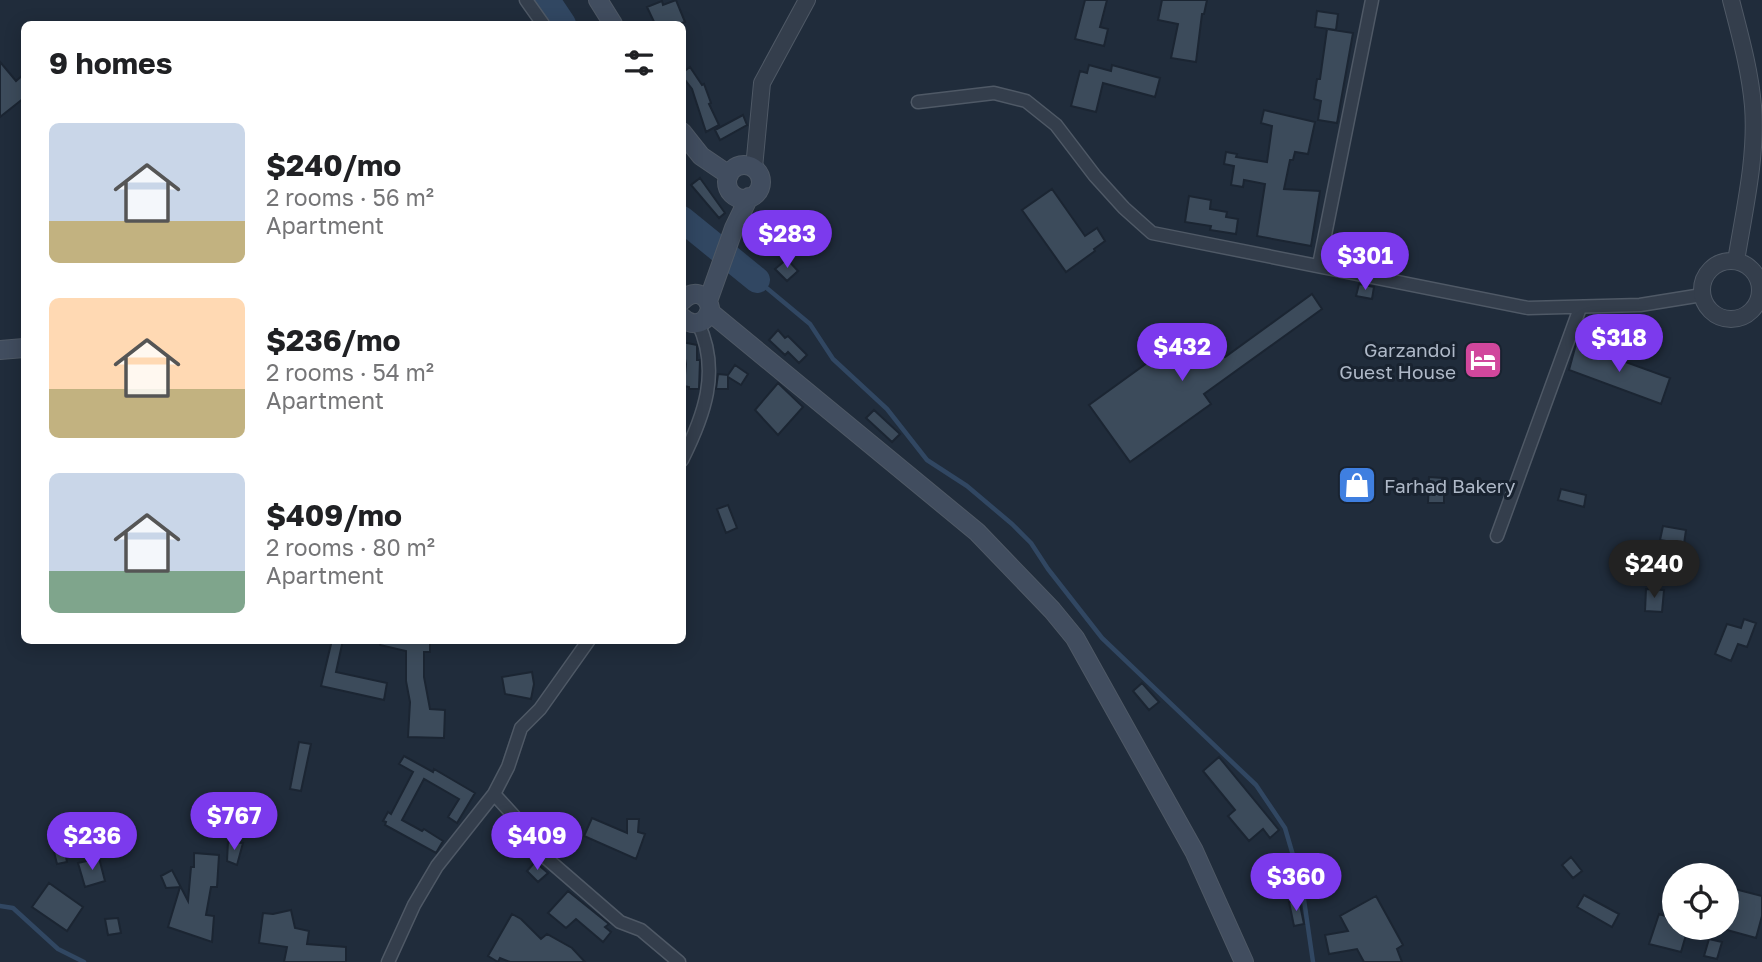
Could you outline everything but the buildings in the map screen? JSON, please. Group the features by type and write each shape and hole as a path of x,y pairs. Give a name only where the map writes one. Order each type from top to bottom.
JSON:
{"main road":[{"path":"598,0 611,21"},
{"path":"686,137 701,156 729,175"},
{"path":"729,175 740,165 754,168 760,175 761,184 757,192 743,197 729,225 713,275 694,304 977,532 1075,638 1194,851 1244,962"},
{"path":"729,175 730,190 743,197"},
{"path":"0,350 21,348"}],"street":[{"path":"526,0 541,21"},
{"path":"754,168 762,83 807,0"},
{"path":"1319,265 1371,0"},
{"path":"1731,0 1747,64 1754,107 1751,166 1736,261"},
{"path":"918,102 994,93 1026,101 1056,125 1095,176 1124,208 1152,233 1528,308 1640,305 1702,295"},
{"path":"1736,261 1758,273 1760,299 1745,315 1725,318 1708,308 1702,295 1703,279 1716,264 1736,261"},
{"path":"686,452 701,422 708,388 706,340 694,304"},
{"path":"1497,537 1580,308"},
{"path":"388,962 414,905 437,866 494,794 508,767 521,728 540,709 586,644"},
{"path":"494,794 524,827 530,844 620,922 641,930 679,962"}],"waterway":[{"path":"547,0 561,21"},
{"path":"686,222 757,280"},
{"path":"757,280 810,324 833,359 887,409 927,460 967,486 1031,543 1102,638 1256,785 1285,828 1302,886 1313,962"},
{"path":"0,906 13,908 58,949 84,962"}],"place":[{"name":"Garzandoi Guest House","path":"1483,360"},
{"name":"Farhad Bakery","path":"1357,485"}]}
